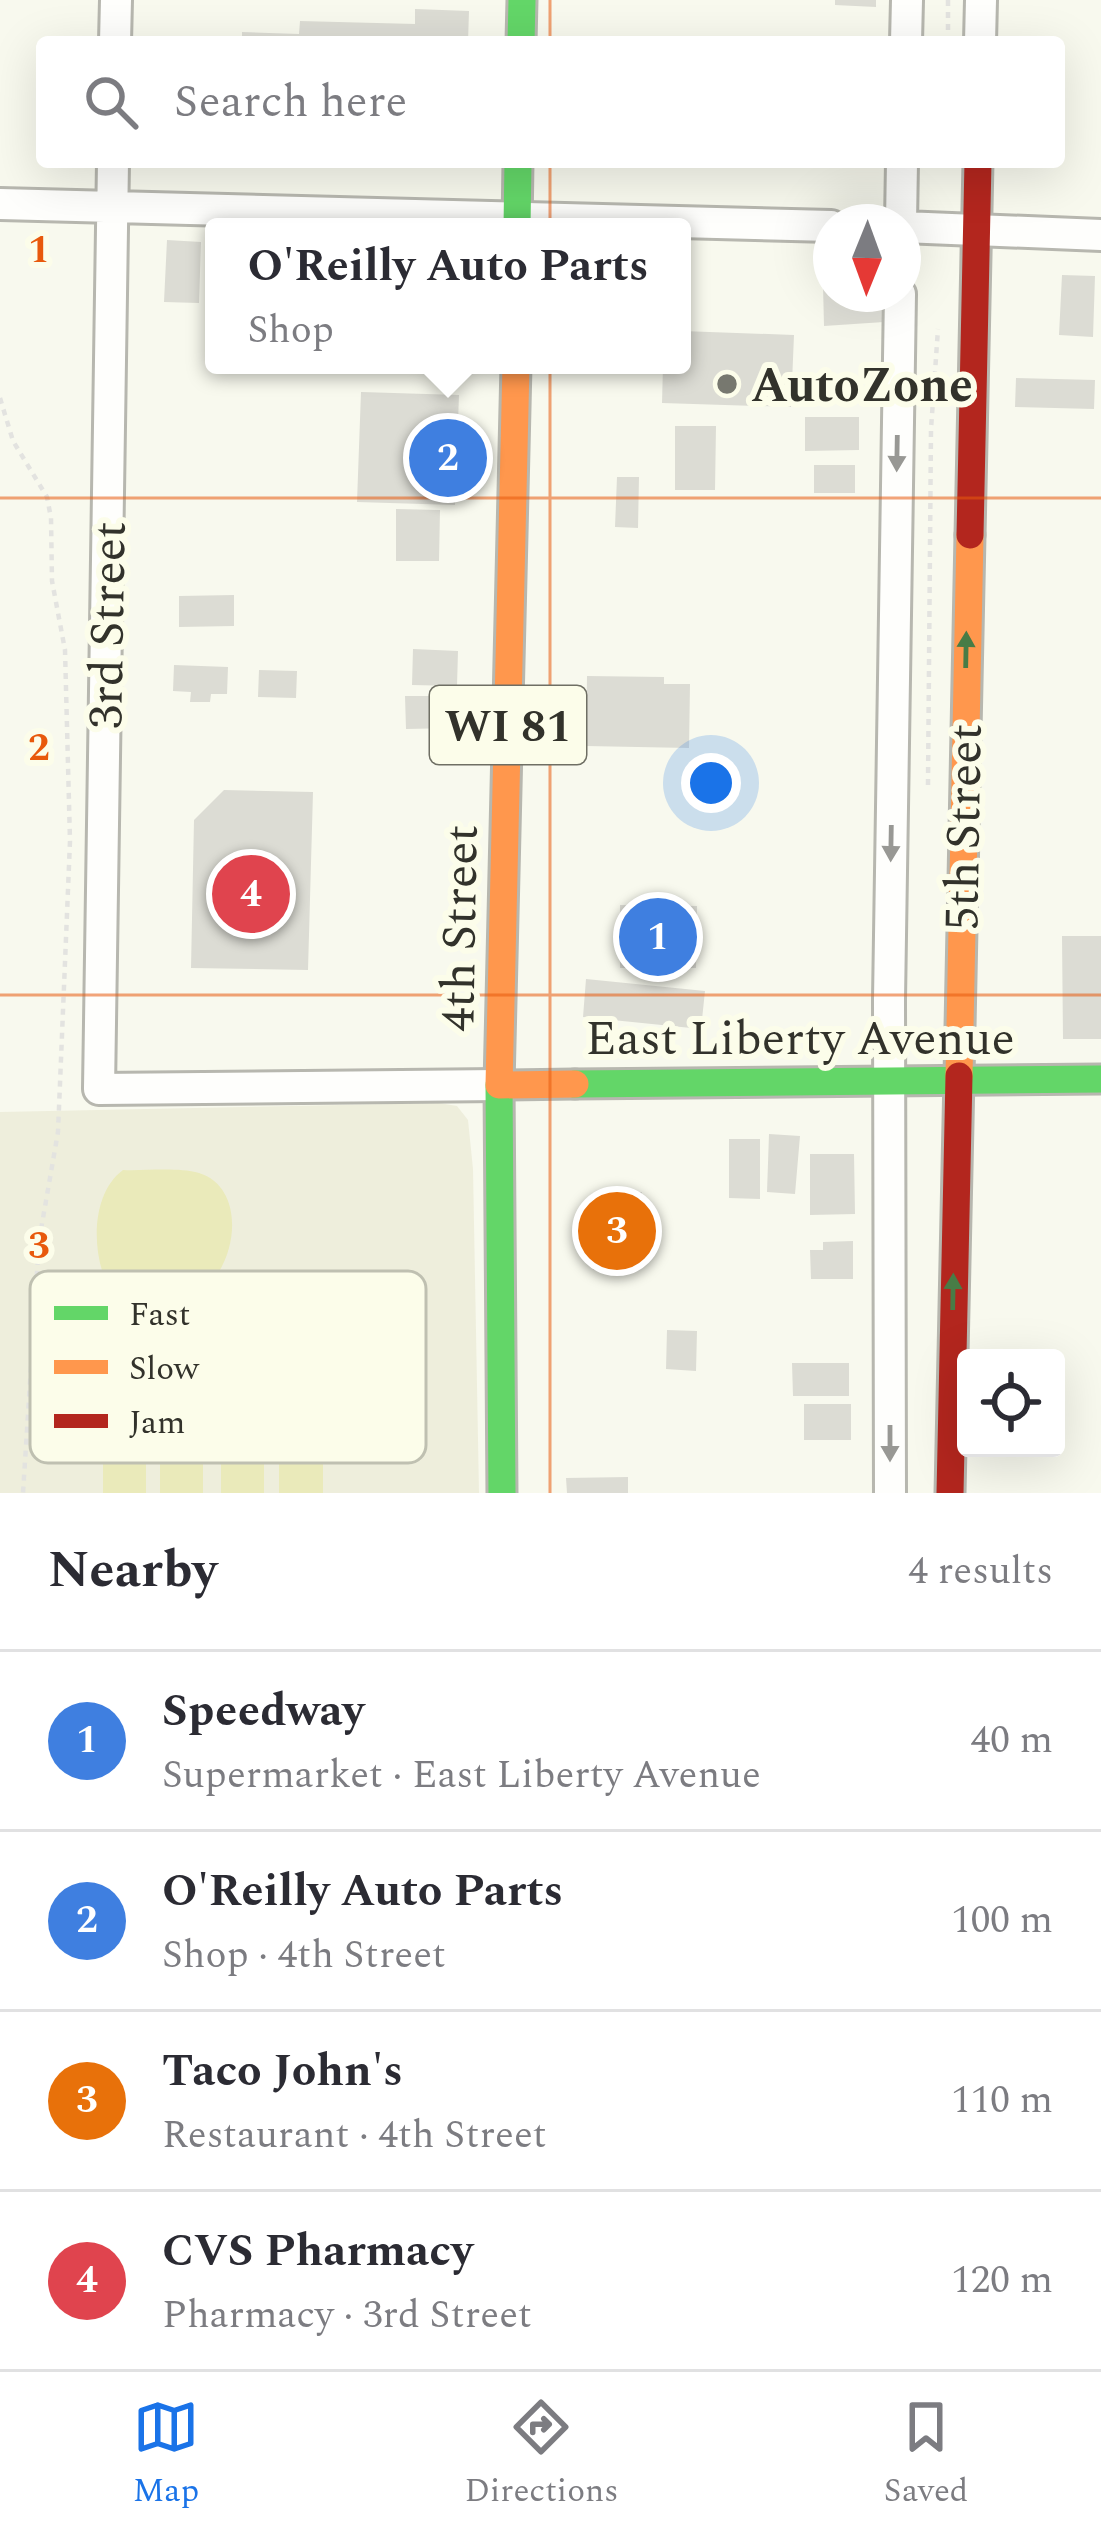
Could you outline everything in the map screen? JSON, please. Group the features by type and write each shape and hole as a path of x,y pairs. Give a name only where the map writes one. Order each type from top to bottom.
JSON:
{"street":[{"path":"115,36 116,0"},
{"path":"521,36 522,0"},
{"path":"906,36 907,0"},
{"path":"980,36 981,0"},
{"name":"3rd Street","path":"113,168 99,1089 500,1084"},
{"path":"517,218 518,168"},
{"path":"902,168 902,204"},
{"name":"5th Street","path":"950,1493 978,168"},
{"path":"0,203 409,218"},
{"path":"691,224 813,226"},
{"path":"921,225 1101,235"},
{"name":"5th Street","path":"890,1493 900,312"},
{"name":"4th Street","path":"502,1493 500,1084 516,374"},
{"name":"East Liberty Avenue","path":"500,1084 1101,1079"}],"path":[{"path":"948,0 948,36"},
{"path":"0,398 13,441 47,497 52,581 65,650 70,842 58,1132 37,1271"},
{"path":"23,1493 30,1383"}],"shaded area":[{"path":"457,1106 468,1120 473,1169 479,1493 0,1493 0,1112"}],"green space":[{"path":"123,1170 171,1170 199,1173 218,1184 232,1224 220,1271 102,1271 97,1228 112,1181"},
{"path":"103,1463 146,1463 146,1493 103,1493"},
{"path":"160,1463 203,1463 203,1493 160,1493"},
{"path":"221,1463 264,1463 264,1493 221,1493"},
{"path":"279,1463 323,1463 323,1493 279,1493"}],"building":[{"path":"835,0 876,0 876,7 835,5"},
{"path":"415,9 469,11 468,36 242,36 242,32 299,34 300,21 415,24"},
{"path":"167,240 201,242 199,303 164,302"},
{"path":"1062,275 1095,276 1093,337 1059,335"},
{"path":"824,312 884,312 884,322 824,326"},
{"name":"AutoZone","path":"691,331 794,335 791,407 662,403 663,374 691,374"},
{"path":"1016,378 1095,380 1094,409 1015,407"},
{"path":"361,392 459,395 455,505 357,502"},
{"path":"805,417 859,417 859,450 805,451"},
{"path":"675,426 716,426 715,490 675,490"},
{"path":"814,465 855,465 855,493 814,493"},
{"path":"617,477 639,477 638,528 615,527"},
{"path":"396,509 440,510 439,561 396,561"},
{"path":"234,595 234,626 179,627 179,596"},
{"path":"413,649 458,651 457,686 412,685"},
{"path":"174,665 228,667 227,694 211,694 210,702 190,702 191,692 173,691"},
{"path":"259,670 297,671 296,698 258,697"},
{"path":"587,676 664,677 664,684 690,684 689,748 586,746"},
{"path":"405,696 454,696 455,728 406,729"},
{"path":"224,790 313,792 308,970 191,968 194,820"},
{"path":"620,905 697,906 696,968 620,968"},
{"path":"1062,936 1101,936 1101,1039 1063,1039"},
{"path":"586,979 705,991 701,1029 583,1017"},
{"path":"769,1134 800,1136 795,1194 767,1192"},
{"path":"729,1139 760,1139 760,1199 729,1198"},
{"path":"810,1154 854,1154 855,1214 810,1215"},
{"path":"642,1192 643,1268 593,1270 592,1193"},
{"path":"853,1241 853,1279 811,1279 810,1250 823,1250 823,1242"},
{"path":"667,1330 697,1331 696,1371 666,1369"},
{"path":"792,1363 849,1363 849,1396 793,1396"},
{"path":"804,1404 851,1404 851,1440 804,1440"},
{"path":"628,1477 628,1493 567,1493 566,1478"}],"traffic: fast":[{"path":"521,36 522,0"},
{"path":"517,218 518,168"},
{"path":"575,1084 1101,1079"},
{"path":"499,1085 502,1493"}],"traffic: slow":[{"path":"516,374 499,1085 575,1084"},
{"path":"959,1076 970,535"}],"traffic: jam":[{"path":"970,535 978,168"},
{"path":"950,1493 959,1076"}],"place":[{"name":"AutoZone","path":"727,384"},
{"name":"O'Reilly Auto Parts","path":"448,458"},
{"name":"CVS Pharmacy","path":"251,894"},
{"name":"Speedway","path":"658,937"},
{"name":"Taco John's","path":"617,1231"}]}
